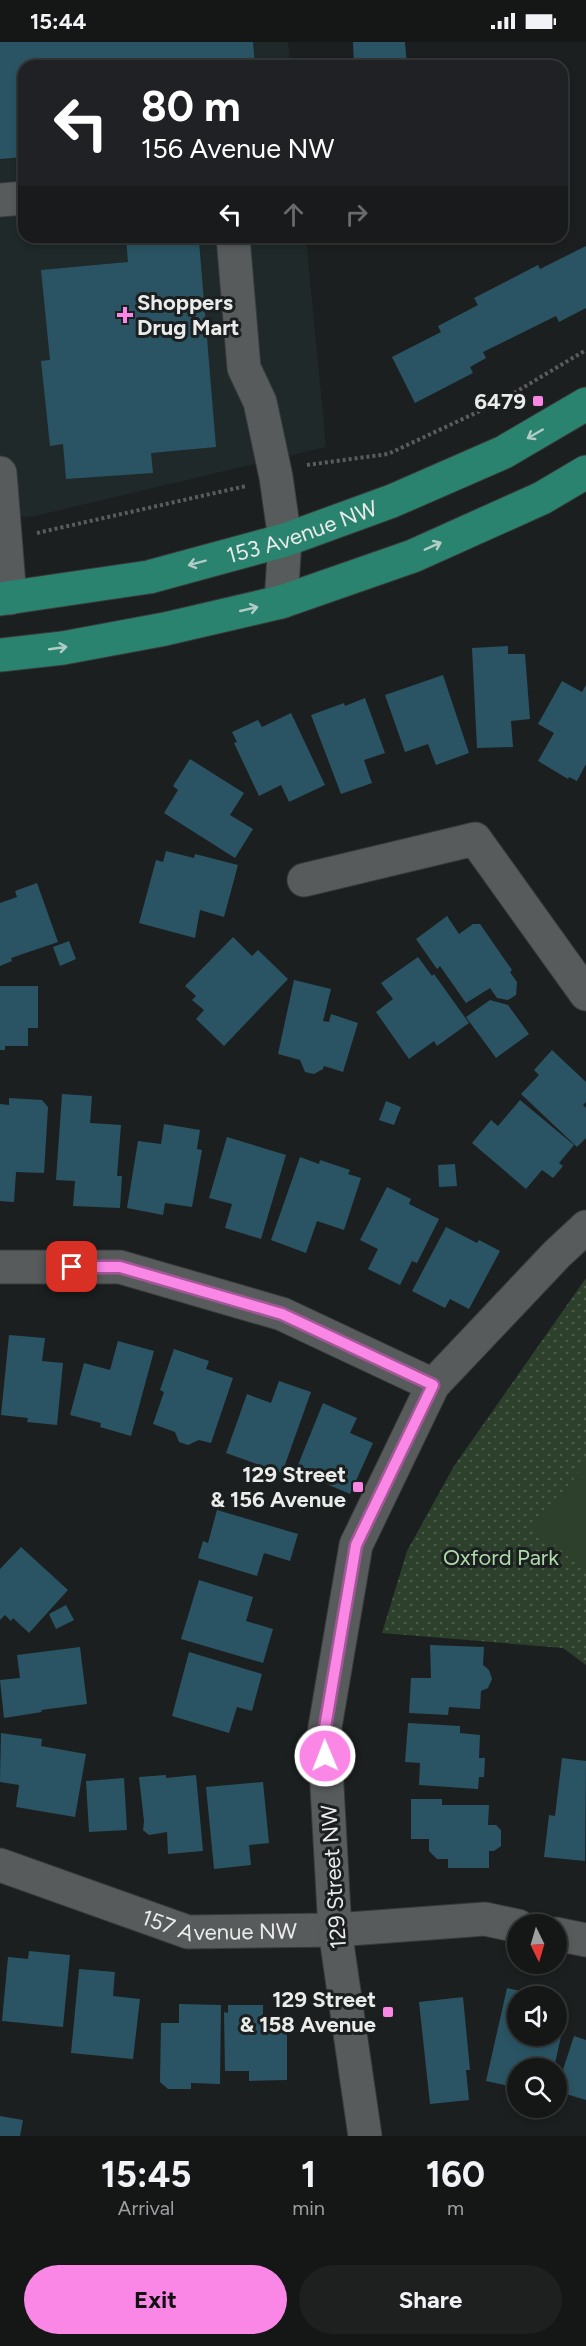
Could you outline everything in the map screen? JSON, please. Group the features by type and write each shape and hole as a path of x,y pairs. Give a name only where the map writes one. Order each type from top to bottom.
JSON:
{"main road":[{"name":"153 Avenue NW","path":"5,599 149,577 285,540 392,501 504,452 586,404"},
{"path":"0,656 63,648 165,629 281,602 413,556 542,498 586,472"}],"street":[{"path":"0,200 18,198"},
{"path":"234,243 244,368 260,402 276,477 285,540 281,602"},
{"path":"0,473 5,536 5,599"},
{"path":"304,880 475,839 586,994"},
{"name":"129 Street NW","path":"365,2136 335,1930 324,1733 356,1545 433,1385 557,1254 586,1227"},
{"path":"0,1267 120,1267 282,1314 433,1385"},
{"name":"157 Avenue NW","path":"0,1865 188,1932 335,1930 485,1919 507,1924"},
{"path":"567,1937 586,1941"}],"path":[{"path":"308,465 388,454 499,402 586,350"},
{"path":"5,536 45,532 248,486"}],"shaded area":[{"path":"0,42 288,42 290,60 18,60 18,243 307,243 326,447 35,516 0,519"}],"green space":[{"name":"Oxford Park","path":"586,1278 586,1665 563,1648 382,1633 407,1551 454,1466"},
{"path":"586,1463 586,1569 534,1529"}],"building":[{"path":"0,42 253,42 254,60 18,60 18,158 0,159"},
{"path":"353,42 405,42 406,60 354,60"},
{"name":"Shoppers Drug Mart","path":"126,243 199,243 216,447 151,453 153,473 66,479 63,444 50,446 41,361 50,360 41,270 128,262"},
{"path":"586,246 586,308 559,322 556,316 483,352 486,358 470,367 473,373 415,403 392,357 441,332 438,326 478,305 474,298 538,265 540,269"},
{"path":"508,646 508,654 525,654 530,719 511,721 513,747 477,748 472,648"},
{"path":"443,675 469,753 436,765 428,744 405,752 385,695"},
{"path":"562,681 582,692 586,685 586,764 577,781 569,777 568,779 538,761 554,733 538,724"},
{"path":"365,698 385,753 364,760 372,783 341,794 311,715"},
{"path":"291,713 325,785 289,802 281,785 259,796 234,743 237,742 232,732 258,720 262,727"},
{"path":"190,759 244,793 230,815 253,829 235,858 164,813 178,790 173,786"},
{"path":"166,851 194,858 195,854 238,865 224,917 200,910 195,938 139,923 156,860 163,862"},
{"path":"37,883 58,942 11,958 12,961 0,966 0,903 17,897 15,891"},
{"path":"447,916 459,934 473,924 480,924 512,970 510,972 517,982 516,995 508,1000 497,998 490,988 466,1003 440,966 437,969 416,939"},
{"path":"233,937 252,956 258,950 288,979 224,1046 196,1019 204,1010 192,1000 196,996 185,986"},
{"path":"69,941 76,959 60,966 53,947"},
{"path":"418,957 432,976 434,974 469,1023 437,1046 434,1041 409,1059 376,1012 393,999 381,983"},
{"path":"294,980 331,989 323,1021 329,1022 331,1014 358,1023 343,1072 324,1066 314,1074 305,1072 300,1060 278,1054"},
{"path":"0,986 38,986 38,1028 28,1028 28,1046 5,1046 5,1050 0,1050"},
{"path":"490,1000 508,1005 529,1034 496,1058 466,1017"},
{"path":"552,1050 586,1082 586,1102 583,1105 586,1108 586,1138 577,1147 521,1094 539,1075 534,1070"},
{"path":"62,1094 92,1096 90,1123 121,1125 117,1176 122,1176 120,1208 73,1206 75,1181 56,1180"},
{"path":"9,1098 42,1100 48,1107 44,1173 16,1172 14,1202 0,1201 0,1104 9,1105"},
{"path":"520,1100 574,1145 559,1163 563,1166 553,1178 542,1170 526,1189 472,1143 491,1120 498,1126"},
{"path":"386,1101 401,1107 394,1125 379,1120"},
{"path":"164,1124 200,1130 197,1149 202,1150 192,1207 165,1203 163,1215 127,1208 138,1141 161,1144"},
{"path":"227,1137 286,1155 261,1239 225,1228 232,1204 209,1198"},
{"path":"300,1157 319,1164 320,1160 350,1170 348,1174 361,1178 344,1230 317,1221 306,1253 271,1240"},
{"path":"455,1164 457,1186 439,1187 438,1165"},
{"path":"387,1187 411,1199 409,1204 439,1219 417,1263 412,1261 400,1285 368,1269 378,1249 360,1240"},
{"path":"446,1227 477,1243 479,1240 500,1251 469,1309 450,1299 445,1308 412,1291"},
{"path":"9,1335 45,1338 42,1361 63,1363 57,1425 27,1422 28,1418 1,1415"},
{"path":"118,1341 154,1351 131,1436 100,1427 101,1423 70,1415 84,1363 110,1370"},
{"path":"174,1349 209,1361 206,1369 233,1378 211,1443 199,1440 188,1445 179,1442 175,1432 153,1424 164,1392 160,1390"},
{"path":"279,1381 311,1392 282,1473 226,1453 247,1394 271,1403"},
{"path":"323,1403 357,1418 350,1433 373,1443 350,1494 315,1479 317,1473 298,1465"},
{"path":"217,1510 298,1534 290,1561 264,1553 257,1576 198,1558 203,1541 208,1543"},
{"path":"21,1547 68,1590 29,1633 13,1618 11,1621 5,1615 0,1620 0,1569"},
{"path":"199,1580 253,1597 246,1621 273,1629 263,1663 181,1639"},
{"path":"66,1605 74,1620 56,1629 49,1614"},
{"path":"430,1645 484,1647 483,1665 489,1670 492,1679 488,1688 481,1691 480,1709 449,1707 448,1715 409,1713 411,1678 431,1678"},
{"path":"80,1647 87,1704 4,1718 0,1680 20,1678 17,1655"},
{"path":"189,1652 262,1674 252,1711 237,1707 229,1733 172,1716"},
{"path":"408,1723 460,1726 460,1733 480,1735 479,1758 485,1758 484,1777 479,1777 478,1789 419,1785 420,1763 405,1762"},
{"path":"1,1733 42,1739 41,1746 86,1754 75,1817 16,1807 19,1785 0,1782"},
{"path":"562,1758 586,1761 585,1861 544,1857 549,1815 555,1816"},
{"path":"166,1775 166,1778 196,1775 203,1851 168,1854 167,1832 149,1835 143,1830 139,1777"},
{"path":"124,1778 127,1830 89,1832 86,1781"},
{"path":"263,1782 269,1843 249,1845 251,1865 214,1869 206,1787"},
{"path":"411,1799 442,1799 442,1805 489,1805 488,1825 496,1825 501,1830 501,1846 494,1851 489,1851 489,1868 448,1868 448,1859 437,1859 429,1851 429,1839 411,1839"},
{"path":"29,1951 70,1955 63,2027 2,2021 8,1957 28,1959"},
{"path":"79,1969 115,1972 113,1996 140,1999 133,2059 71,2053"},
{"path":"507,1988 507,2046 559,2046 556,2058 507,2058 507,2086 486,2081"},
{"path":"463,1997 470,2070 466,2070 469,2100 430,2104 419,2002"},
{"path":"179,2004 221,2005 220,2084 191,2083 191,2089 168,2089 160,2082 161,2023 179,2023"},
{"path":"228,2005 263,2005 263,2023 287,2023 287,2080 249,2081 249,2071 225,2071 224,2012 228,2013"},
{"path":"574,2036 586,2040 586,2100 567,2094 567,2058"},
{"path":"0,2116 23,2120 20,2136 0,2136"}],"place":[{"name":"Shoppers Drug Mart","path":"125,315"},
{"name":"6479","path":"538,401"},
{"name":"129 Street & 156 Avenue","path":"358,1487"},
{"name":"129 Street & 158 Avenue","path":"388,2012"}],"route":[{"path":"72,1267 120,1267 282,1314 433,1385 356,1545 324,1733 325,1756"}]}
